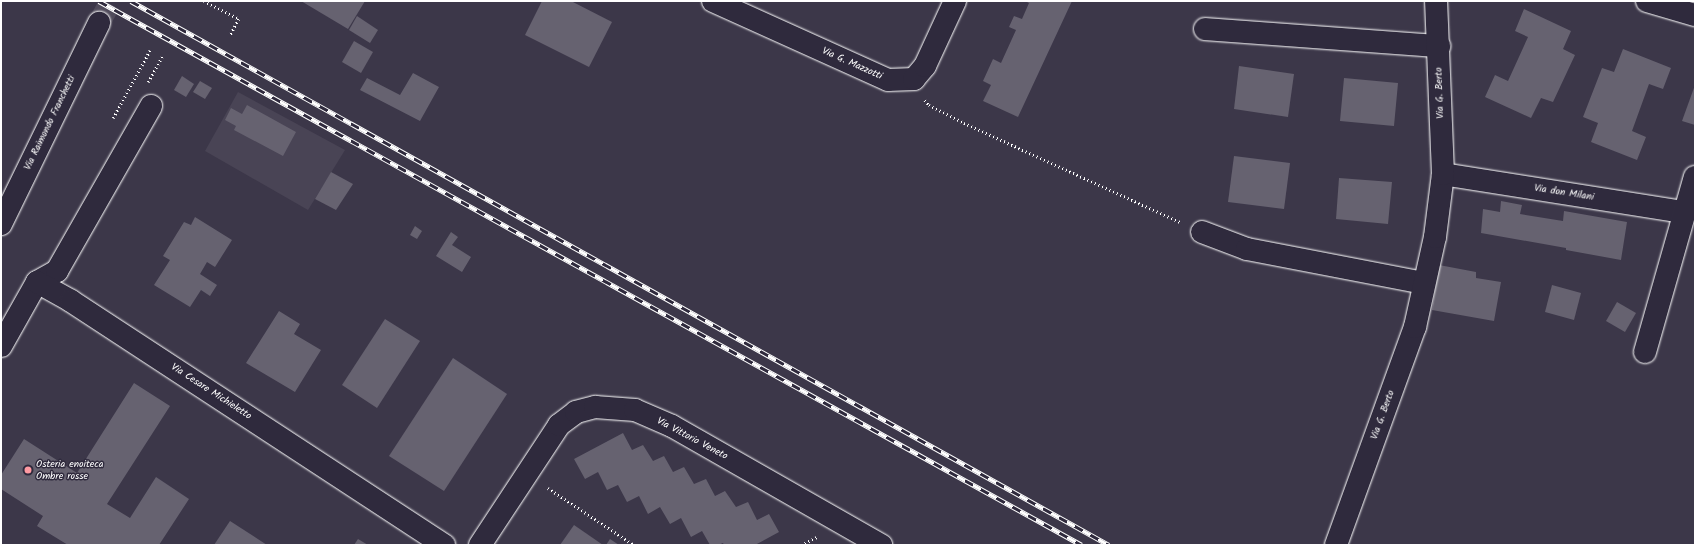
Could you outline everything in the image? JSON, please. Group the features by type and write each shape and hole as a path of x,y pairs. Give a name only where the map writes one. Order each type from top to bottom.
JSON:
{"street":[{"name":"Via G. Mazzotti","path":"712,1 888,80 914,79"},
{"path":"914,79 925,66 955,1"},
{"name":"Via G. Berto","path":"1336,545 1415,327 1435,236 1443,174 1436,1"},
{"path":"1647,1 1695,16"},
{"name":"Via Raimondo Franchetti","path":"1,224 99,23"},
{"path":"1205,29 1439,46"},
{"path":"1,346 37,282 57,271 151,106"},
{"name":"Via don Milani","path":"1443,174 1684,212"},
{"path":"1645,352 1695,177"},
{"path":"1202,232 1247,249 1424,283"},
{"name":"Via Cesare Michieletto","path":"37,282 71,300 444,545"},
{"name":"Via Vittorio Veneto","path":"480,545 559,425 576,412 594,407 635,410 672,426 881,545"}],"path":[{"path":"204,1 239,19 230,36"},
{"path":"914,79 929,105 964,123 1202,232"},
{"path":"527,474 634,545"}],"shaded area":[{"path":"238,92 345,150 308,210 205,151"}],"building":[{"path":"301,1 365,1 348,29"},
{"path":"542,1 571,1 612,22 589,67 525,35"},
{"path":"1025,1 1072,1 1018,117 983,101 991,85 983,81 993,59 1001,63 1016,30 1009,27 1014,16 1022,19 1029,3"},
{"path":"1524,9 1571,31 1563,49 1575,55 1553,102 1541,98 1531,118 1485,97 1495,75 1508,81 1528,37 1515,31"},
{"path":"357,16 378,30 370,43 349,30"},
{"path":"354,41 373,52 361,73 342,62"},
{"path":"1623,49 1671,68 1663,89 1649,84 1632,131 1646,137 1637,160 1591,142 1598,123 1583,117 1602,68 1614,72"},
{"path":"1239,66 1294,74 1288,117 1234,109"},
{"path":"413,73 439,87 420,121 360,90 367,78 400,95"},
{"path":"182,76 194,84 186,97 174,90"},
{"path":"1344,78 1398,83 1394,126 1340,121"},
{"path":"200,81 212,88 205,99 193,92"},
{"path":"1695,85 1695,125 1682,121"},
{"path":"247,105 296,132 283,156 234,130 236,126 225,120 231,108 242,114"},
{"path":"1234,156 1290,163 1284,209 1228,202"},
{"path":"331,172 353,184 336,210 315,199"},
{"path":"1339,178 1392,182 1388,224 1336,219"},
{"path":"1501,201 1522,205 1520,214 1563,221 1564,211 1627,222 1621,260 1566,250 1566,248 1481,233 1483,209 1500,212"},
{"path":"195,217 232,240 215,267 207,262 200,274 217,285 210,296 201,290 190,307 154,285 170,260 163,256 184,222 191,225"},
{"path":"415,226 422,231 417,239 410,235"},
{"path":"451,232 458,237 452,245 471,257 462,272 436,256"},
{"path":"1439,265 1476,272 1476,278 1501,282 1494,321 1432,310"},
{"path":"1552,285 1581,293 1574,320 1545,312"},
{"path":"1617,302 1636,313 1625,332 1606,321"},
{"path":"279,311 300,324 294,334 321,350 295,392 246,363"},
{"path":"385,319 420,341 377,408 342,385"},
{"path":"453,358 507,394 444,491 389,456"},
{"path":"134,383 170,406 107,504 130,518 156,477 189,499 159,545 68,545 37,526 43,516 1,489 1,475 24,439 77,473"},
{"path":"623,433 632,450 643,445 653,461 664,456 673,472 684,467 694,484 706,479 715,496 725,491 736,507 748,502 757,520 769,514 779,532 755,545 724,545 723,543 718,545 710,545 702,531 691,537 681,518 670,524 660,507 648,514 639,496 627,502 618,485 607,490 598,472 585,479 574,459"},
{"path":"230,521 267,545 214,545"},
{"path":"574,525 603,545 560,545"},
{"path":"358,539 368,545 354,545"},
{"path":"610,539 619,545 606,545"}],"tunnel":[{"path":"99,23 111,1"}],"railway":[{"path":"99,1 1082,545"},
{"path":"131,1 1109,545"}],"place":[{"name":"Osteria enoiteca Ombre rosse","path":"28,470"}]}
